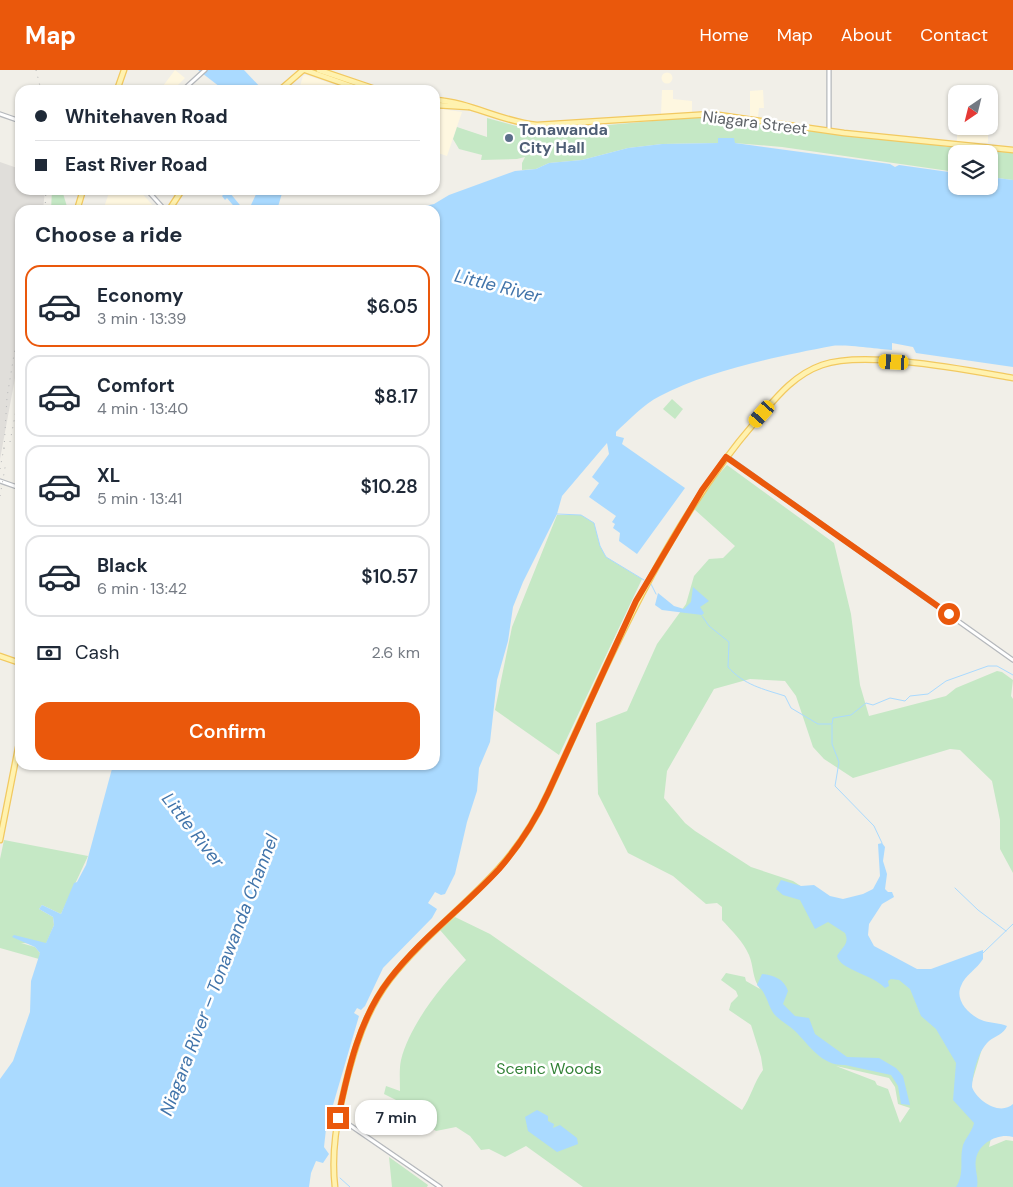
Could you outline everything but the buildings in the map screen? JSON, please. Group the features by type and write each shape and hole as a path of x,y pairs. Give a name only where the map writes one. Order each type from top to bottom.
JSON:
{"main road":[{"path":"119,85 124,70"},
{"path":"286,85 304,70 348,85"},
{"path":"319,70 363,85"},
{"name":"Niagara Street","path":"440,100 450,101 523,123 537,125 712,114 828,131 1013,150"},
{"name":"Niagara Street","path":"440,105 470,107"},
{"path":"335,1187 333,1153 338,1118 356,1048 379,996 406,961 498,869 534,818 553,784 636,601 702,490 726,457 793,381 810,370 827,364 859,361 916,364 1013,378"},
{"path":"0,656 15,661"},
{"path":"0,840 15,764"}],"street":[{"path":"189,85 205,70"},
{"path":"828,131 829,70"},
{"path":"0,114 15,119"},
{"path":"152,195 160,205"},
{"path":"726,457 1013,660"},
{"path":"0,480 15,486"},
{"path":"338,1118 440,1187"}],"shaded area":[{"path":"175,70 185,78 178,85 164,85"},
{"path":"667,72 673,78 667,84 661,78"},
{"path":"306,75 335,85 300,85 303,76"},
{"path":"662,90 673,90 673,99 692,101 692,112 661,114"},
{"path":"763,90 764,108 759,108 758,117 750,116 750,91"},
{"path":"440,109 462,112 447,156 440,154"},
{"path":"957,135 988,135 988,143 957,142"},
{"path":"0,162 15,167 15,195 44,195 44,205 15,205 15,378 0,459"},
{"path":"108,195 144,195 152,205 105,205"}],"green space":[{"path":"707,116 948,147 948,171 782,147 734,143 734,138 719,138 718,143 662,144 628,148 582,160 549,163 536,169 522,170 522,163 525,157 481,160 482,155 459,149 453,139 457,127 487,137 487,118 524,128 553,130"},
{"path":"998,151 1013,152 1013,180 998,178"},
{"path":"52,195 64,195 66,205 51,205"},
{"path":"672,399 683,409 675,419 663,409"},
{"name":"Scenic Woods","path":"727,465 834,543 851,614 860,685 869,716 946,696 956,688 997,671 1002,672 1013,680 1011,696 1013,699 1013,873 1000,849 1000,820 992,781 960,750 950,749 853,778 824,759 813,747 796,696 785,681 750,679 714,689 667,771 664,798 685,823 695,831 751,867 793,881 830,905 875,952 984,1042 969,1092 992,1134 989,1147 1006,1140 1013,1141 1013,1187 583,1187 526,1146 505,1157 489,1149 481,1150 470,1136 456,1127 436,1131 421,1120 418,1111 384,1094 386,1086 400,1091 401,1060 405,1046 419,1019 437,993 466,960 440,930 455,917 490,934 742,1110 745,1105 763,1070 761,1057 751,1025 729,1010 731,1003 738,996 736,991 721,980 726,973 745,977 746,981 760,989 747,950 722,920 722,907 717,903 706,904 673,876 628,853 598,794 596,723 627,711 657,644 686,604 694,576 709,559 723,558 735,546 694,509 711,483","holes":["836,1066 889,1078 895,1087 898,1104 910,1108 900,1123 888,1089 877,1085 875,1081"]},
{"path":"557,515 581,515 594,523 600,546 606,557 642,579 559,755 495,710 512,627"},
{"path":"4,840 88,856 61,914 42,905 39,909 53,917 54,925 46,944 21,943 35,947 40,953 39,959 0,948 0,859"},
{"path":"389,1157 428,1185 427,1187 392,1187"}],"water":[{"path":"198,70 244,70 258,85 218,85"},
{"path":"718,138 734,138 735,143 890,164 895,167 899,165 948,172 948,195 998,195 998,178 1013,180 1013,367 916,353 913,347 892,343 892,350 832,346 744,365 699,379 654,399 642,408 616,432 616,436 624,438 622,444 685,488 637,554 619,541 620,533 613,528 615,524 612,522 616,516 589,497 599,483 592,477 609,454 607,443 562,496 557,514 523,582 513,607 508,641 497,680 490,742 479,768 477,791 467,822 455,874 445,894 441,895 435,892 428,903 437,909 432,918 383,968 365,1006 361,1010 357,1008 354,1013 359,1016 326,1129 324,1147 329,1154 323,1163 316,1161 311,1173 309,1187 0,1187 0,1079 13,1061 30,1012 31,981 40,953 35,947 12,937 14,935 46,943 54,925 53,917 39,909 42,905 61,914 74,883 77,882 86,865 112,770 440,770 440,205 429,205 449,195 515,171 536,169 549,163 582,160 628,148 662,144 718,143"},
{"path":"232,195 240,205 233,205 227,198 225,200 222,196"},
{"path":"256,195 282,195 278,205 251,205"},
{"path":"693,587 709,601 700,607 704,613 702,615 662,610 655,605 658,593 674,606 684,609 691,602"},
{"path":"882,843 885,847 883,861 887,874 885,889 888,892 892,892 894,897 882,904 869,924 868,935 874,946 917,969 931,969 983,950 983,959 963,982 959,992 960,997 965,1008 974,1016 984,1021 1007,1026 1002,1033 989,1041 982,1050 975,1068 972,1087 984,1102 996,1108 1008,1107 1013,1104 1013,1137 1001,1136 995,1138 981,1148 976,1159 977,1187 956,1187 961,1172 963,1145 974,1123 953,1100 956,1063 936,1029 921,1016 910,989 899,980 891,979 888,981 889,986 885,988 844,965 837,956 846,943 845,933 828,922 815,929 800,900 783,895 776,889 781,880 801,886 814,885 830,896 843,899 863,894 873,889 880,876 878,844"},
{"path":"762,974 771,975 784,983 788,991 783,1004 795,1016 809,1018 815,1034 847,1057 879,1058 896,1068 903,1076 910,1105 901,1104 898,1086 891,1075 837,1064 823,1059 817,1054 795,1031 774,1014 763,992 757,985"},
{"path":"537,1110 548,1116 548,1121 554,1124 553,1128 560,1125 577,1138 578,1144 557,1152 528,1131 525,1117"}],"waterway":[{"path":"557,514 581,515 594,523 600,546 606,557 644,580"},
{"path":"651,584 656,594"},
{"path":"702,616 709,626 729,642 728,667 734,673 754,686 785,696 791,708 818,724 832,724 833,718 851,715 866,703 873,705 890,698 905,701 910,696 928,694 946,681 988,666 997,666 1013,675"},
{"path":"832,725 832,744 839,762 835,786 874,826 882,843"},
{"path":"955,888 978,910 1006,931"},
{"path":"983,953 1013,924"},
{"path":"340,1178 350,1187"}],"railway":[{"path":"36,70 40,85"},
{"path":"45,205 46,195"},
{"path":"4,449 7,397 15,349"},
{"path":"10,442 15,416"},
{"path":"0,469 5,442"},
{"path":"0,496 6,462"}],"place":[{"name":"Tonawanda City Hall","path":"509,138"}],"route":[{"path":"338,1118 350,1064 362,1030 379,996 390,979 406,961 498,869 534,818 548,793 636,601 702,490 726,457 949,614"}],"water label":[{"name":"Little River","path":"498,286"},
{"name":"Little River","path":"193,830"},
{"name":"Niagara River – Tonawanda Channel","path":"219,975"}]}
